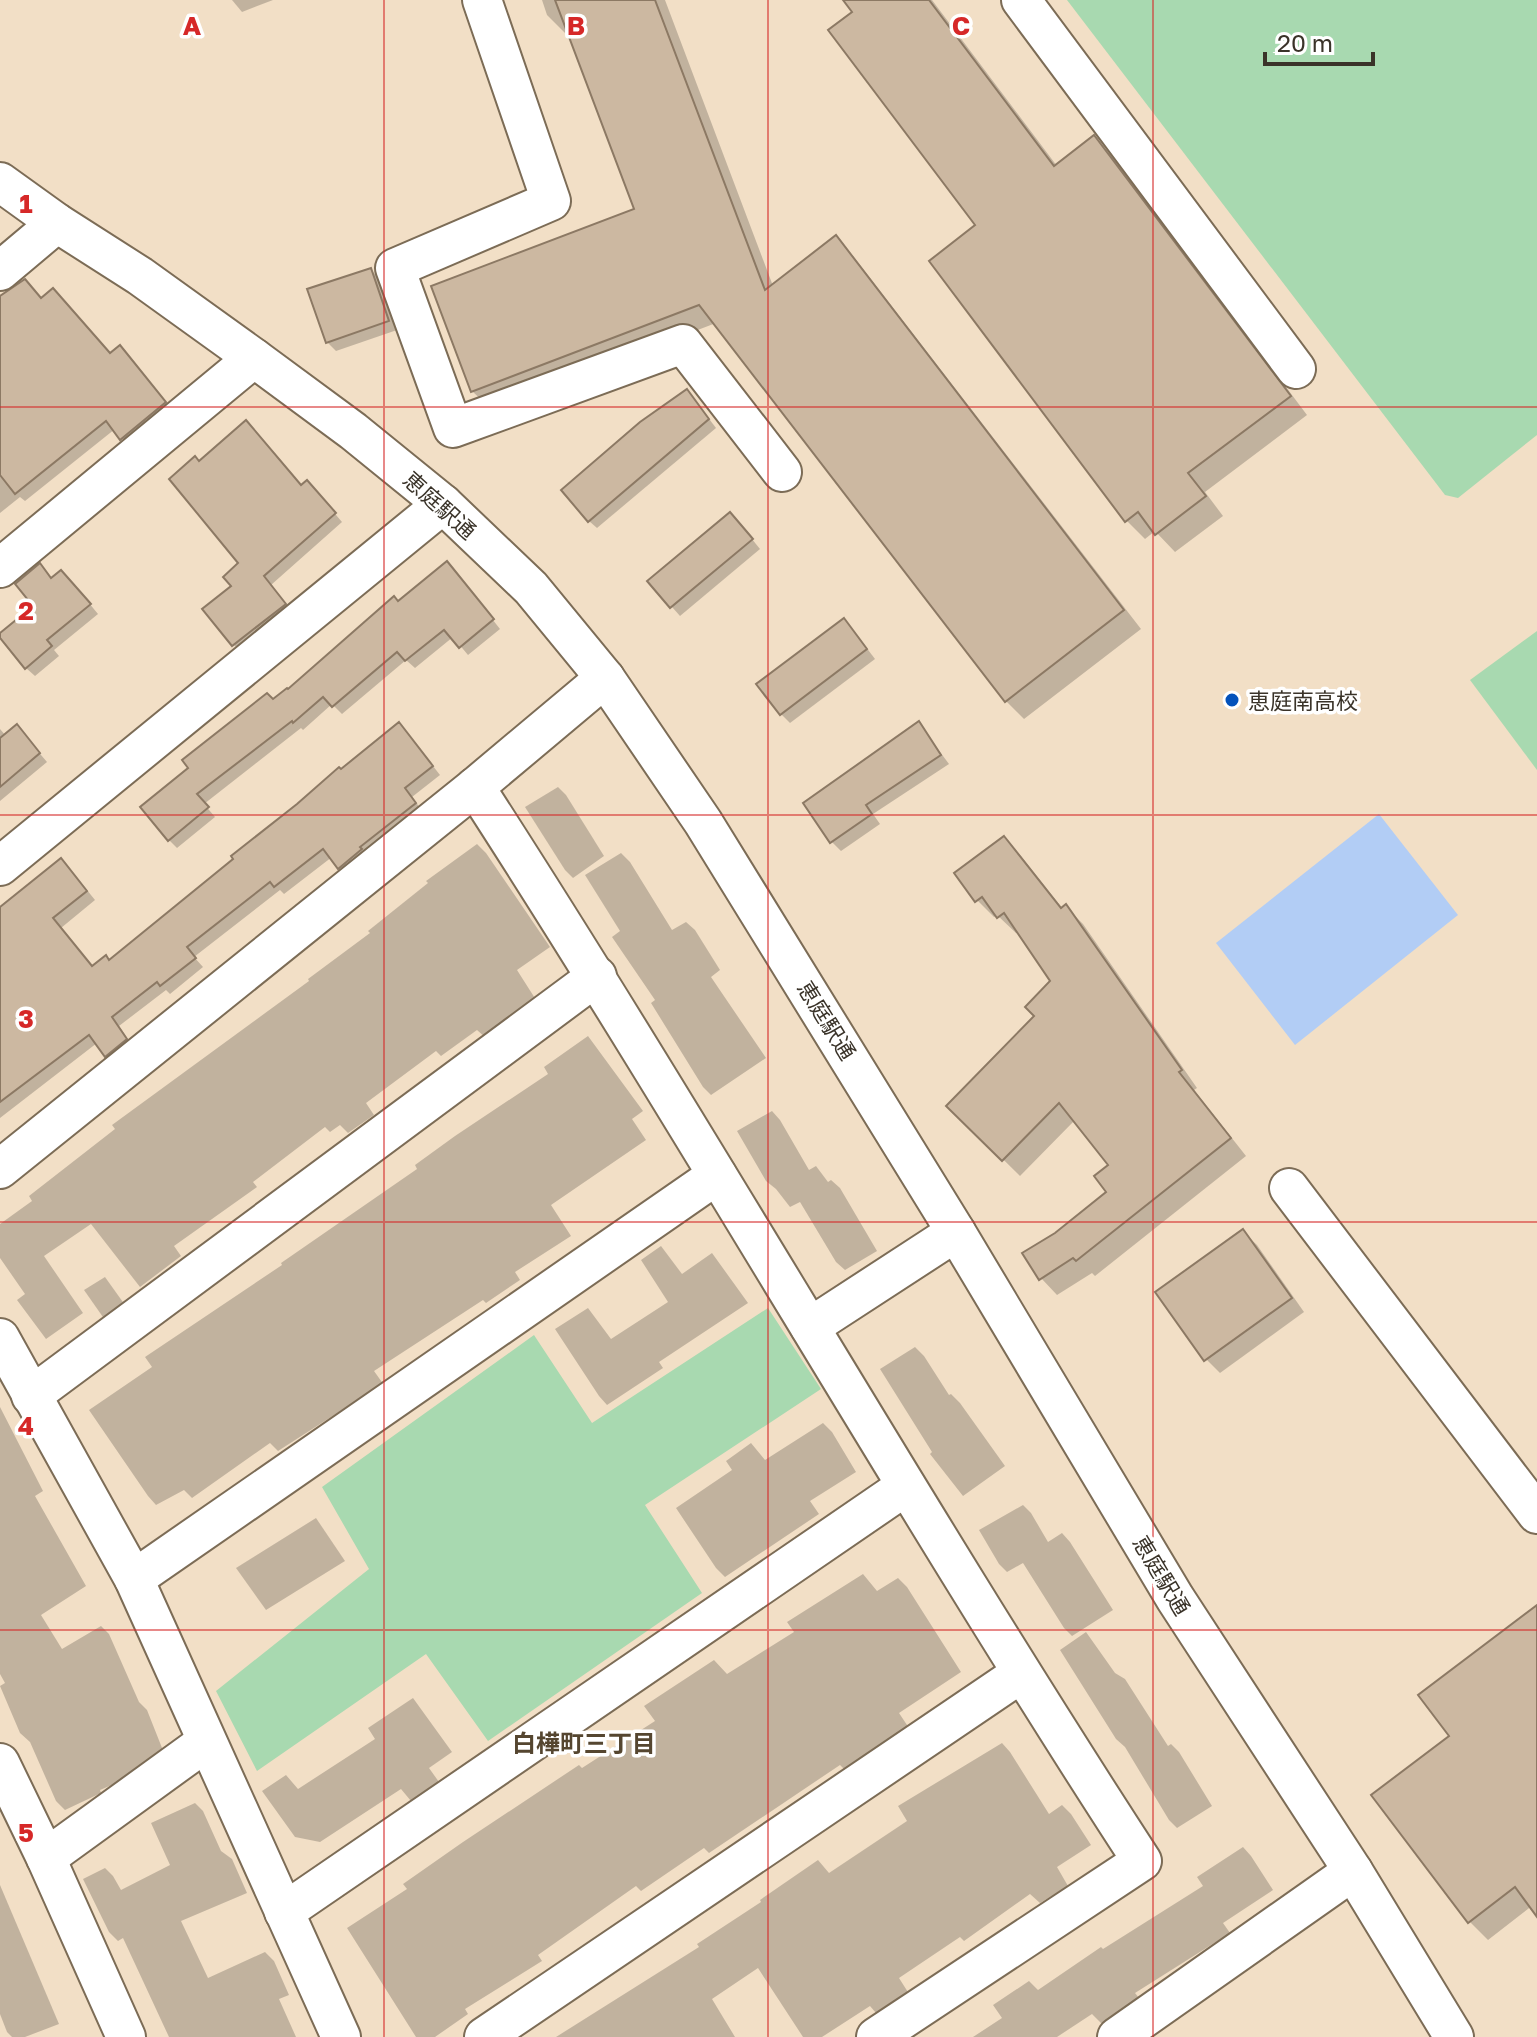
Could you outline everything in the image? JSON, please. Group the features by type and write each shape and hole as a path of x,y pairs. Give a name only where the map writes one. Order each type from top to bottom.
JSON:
{"street":[{"path":"482,0 551,201 395,268 453,428 683,344 782,472"},
{"path":"1021,0 1296,369"},
{"name":"恵庭駅通","path":"0,182 140,276 254,358 353,431 443,504 531,588 605,678 703,822 956,1232 1175,1598 1353,1871 1454,2037"},
{"path":"0,271 57,223"},
{"path":"0,568 254,358"},
{"path":"0,866 443,504"},
{"path":"0,1169 475,787 605,678"},
{"path":"475,787 597,976 1020,1674 1142,1861 876,2037"},
{"path":"31,1396 597,976"},
{"path":"134,1579 717,1175"},
{"path":"1289,1188 1537,1514"},
{"path":"810,1327 956,1232"},
{"path":"0,1338 134,1579 341,2037"},
{"path":"284,1912 906,1486"},
{"path":"484,2037 1020,1674"},
{"path":"46,1858 206,1742"},
{"path":"0,1763 126,2037"},
{"path":"1117,2037 1353,1871"}],"green space":[{"path":"1067,0 1537,0 1537,435 1458,498 1445,495"},
{"path":"1537,631 1537,770 1470,680"},
{"path":"768,1308 821,1389 645,1505 702,1593 488,1741 426,1654 257,1771 216,1691 369,1569 322,1487 534,1335 592,1423"}],"water":[{"path":"1379,814 1458,915 1295,1045 1216,943"}],"building":[{"path":"555,0 655,0 765,290 836,235 1124,610 1005,702 699,305 471,392 431,286 634,209"},
{"path":"843,0 929,0 1054,166 1094,135 1291,396 1188,473 1206,496 1155,535 1138,512 1125,522 929,261 975,225 828,30 852,12"},
{"path":"371,268 389,321 326,343 307,289"},
{"path":"25,279 41,298 53,288 110,353 120,345 166,402 120,440 106,421 15,494 0,475 0,296"},
{"path":"687,389 709,419 588,522 561,490 640,422"},
{"path":"246,420 301,485 307,480 336,513 264,576 286,604 232,646 202,609 231,586 223,577 238,563 169,479 195,456 199,461"},
{"path":"730,512 753,539 670,608 647,581"},
{"path":"447,561 494,619 459,648 444,630 405,661 397,652 332,707 323,697 197,794 209,807 168,841 140,807 188,768 182,760 267,693 273,699 288,689 394,596 398,601"},
{"path":"40,563 51,578 61,570 91,604 47,640 52,646 25,669 0,638 0,633 33,606 15,584"},
{"path":"844,618 867,649 780,715 756,684"},
{"path":"919,721 941,755 866,805 872,814 830,843 803,803"},
{"path":"399,722 433,766 405,788 416,803 360,847 362,849 338,869 323,849 274,887 270,882 187,947 196,958 160,986 157,982 112,1017 127,1039 105,1057 89,1035 0,1102 0,907 61,858 87,891 53,918 92,966 106,955 109,960 339,767 341,769"},
{"path":"17,724 40,753 0,787 0,738"},
{"path":"1004,836 1061,908 1066,904 1182,1070 1179,1072 1231,1138 1076,1261 1073,1258 1039,1280 1022,1253 1055,1233 1106,1192 1094,1176 1108,1165 1059,1103 1002,1161 946,1106 1034,1016 1025,1007 1050,981 1004,913 997,918 982,897 975,902 954,873"},
{"path":"1243,1229 1292,1298 1204,1361 1155,1292"},
{"path":"1537,1605 1537,1917 1515,1887 1468,1923 1371,1795 1449,1736 1418,1695"}],"place":[{"name":"恵庭南高校","path":"1232,700"}],"district":[{"name":"白樺町三丁目","path":"584,1742"}]}
